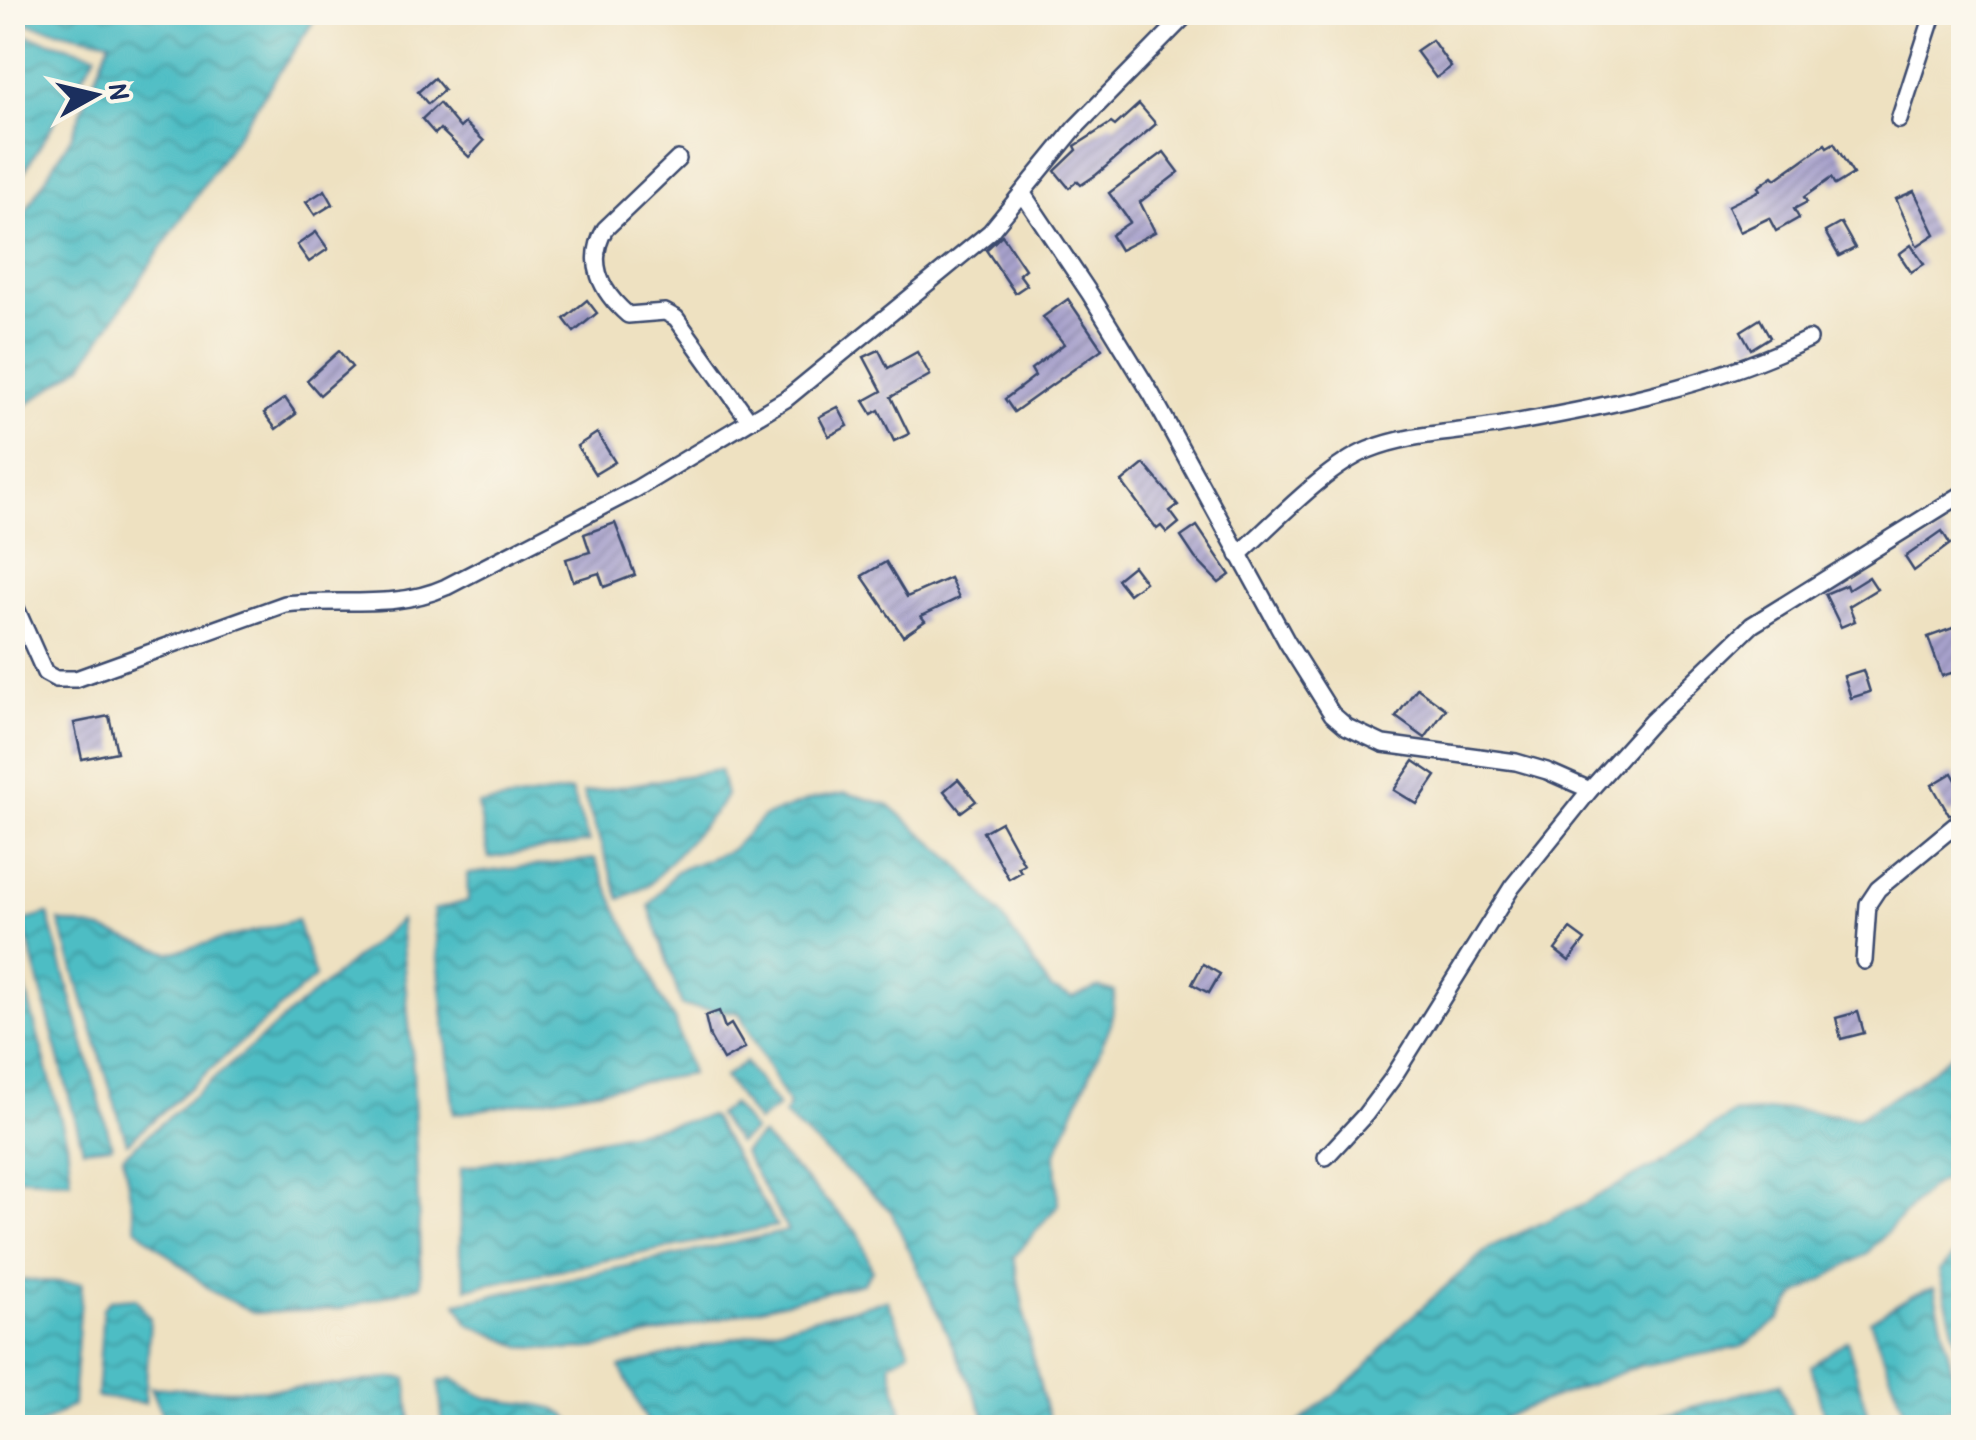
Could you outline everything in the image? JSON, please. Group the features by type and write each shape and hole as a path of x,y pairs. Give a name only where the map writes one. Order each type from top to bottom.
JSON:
{"street":[{"path":"12,599 44,673 66,680 101,672 285,604 396,602 446,587 636,488 786,399 964,254 1007,214 1075,128 1189,12"},
{"path":"1898,120 1934,12"},
{"path":"678,158 605,229 598,241 597,273 601,284 628,316 664,312 676,318 749,420"},
{"path":"1022,194 1152,395 1286,642 1332,714 1383,744 1516,762 1590,790"},
{"path":"1238,556 1326,476 1367,450 1427,436 1570,413 1764,361 1808,338"},
{"path":"1326,1157 1392,1079 1512,887 1651,722 1752,625 1964,493"},
{"path":"1864,961 1868,904 1878,889 1964,818"}],"water":[{"path":"13,12 319,13 83,365 13,414 13,232 71,137 110,41 13,21"},
{"path":"12,32 96,54 13,190"},
{"path":"720,770 726,795 719,807 648,886 620,899 583,793"},
{"path":"571,791 589,842 489,858 478,805"},
{"path":"846,793 889,805 956,863 1000,914 1051,989 1073,998 1099,987 1115,992 1111,1024 1056,1153 1058,1205 1014,1257 1032,1355 1051,1427 990,1427 891,1211 784,1115 789,1106 739,1013 682,1006 649,906 676,871 731,850 763,817 813,799"},
{"path":"595,859 621,918 648,965 658,994 675,1021 691,1074 454,1114 433,910 468,901 467,874"},
{"path":"48,914 112,1146 83,1149 23,921"},
{"path":"297,920 315,977 127,1143 59,921 102,930 170,953"},
{"path":"400,920 413,1070 421,1285 341,1309 255,1313 213,1292 136,1228 123,1156"},
{"path":"13,944 67,1142 71,1181 13,1177"},
{"path":"1963,1046 1963,1167 1928,1189 1866,1254 1795,1296 1779,1320 1741,1347 1639,1366 1523,1409 1486,1427 1293,1427 1363,1371 1400,1327 1490,1247 1657,1164 1732,1114 1792,1109 1858,1118 1916,1083"},
{"path":"745,1062 778,1107 757,1122 724,1077"},
{"path":"732,1104 753,1131 738,1143 717,1115"},
{"path":"711,1116 777,1226 467,1288 460,1254 461,1168"},
{"path":"761,1135 859,1234 872,1270 863,1283 602,1347 522,1347 469,1324 457,1303 788,1231 743,1152"},
{"path":"1963,1247 1963,1370 1939,1271"},
{"path":"13,1280 82,1283 73,1405 36,1427 13,1427"},
{"path":"1934,1288 1960,1406 1909,1422 1870,1321 1911,1296"},
{"path":"135,1298 150,1318 145,1403 97,1397 103,1308 110,1300"},
{"path":"887,1300 910,1351 890,1363 905,1427 650,1427 620,1367"},
{"path":"1847,1340 1871,1427 1827,1427 1811,1366"},
{"path":"452,1378 488,1398 548,1407 577,1427 443,1427 439,1382"},
{"path":"407,1379 411,1427 163,1427 151,1387 272,1389"},
{"path":"1780,1383 1796,1427 1620,1427"}],"building":[{"path":"1432,40 1451,67 1436,78 1416,51"},
{"path":"434,78 444,90 428,104 418,92"},
{"path":"439,103 460,128 465,123 484,141 469,157 440,129 435,134 422,119"},
{"path":"1139,104 1156,124 1096,175 1069,188 1055,171 1077,150 1075,146 1111,123 1115,126"},
{"path":"1834,143 1853,174 1835,185 1831,178 1804,197 1807,202 1794,209 1799,218 1776,231 1769,218 1740,232 1728,206 1760,190 1758,187 1773,176 1776,179 1825,144 1827,147"},
{"path":"1164,152 1179,172 1140,202 1155,232 1120,250 1111,235 1130,222 1109,193"},
{"path":"325,190 333,204 315,215 306,202"},
{"path":"1914,191 1935,234 1917,246 1896,199"},
{"path":"1841,223 1855,248 1839,256 1825,232"},
{"path":"316,232 328,249 309,262 297,245"},
{"path":"1002,235 1025,269 1019,274 1027,285 1015,293 986,250"},
{"path":"1911,245 1924,264 1911,272 1899,254"},
{"path":"1068,299 1102,349 1014,412 1005,399 1035,376 1031,369 1064,344 1043,317"},
{"path":"587,300 597,313 574,332 564,319"},
{"path":"1760,319 1770,337 1751,349 1741,331"},
{"path":"879,350 888,368 917,352 930,375 891,397 909,434 894,441 879,410 872,414 864,401 882,391 864,357"},
{"path":"339,351 352,367 320,395 307,380"},
{"path":"285,398 296,414 276,429 264,413"},
{"path":"838,407 848,426 829,436 819,417"},
{"path":"597,433 615,462 595,474 577,446"},
{"path":"1144,464 1178,505 1170,511 1179,523 1167,533 1161,526 1157,529 1122,482"},
{"path":"615,523 635,575 604,587 599,573 573,581 566,559 590,552 584,534"},
{"path":"1197,526 1230,575 1219,583 1181,537"},
{"path":"1942,531 1950,544 1914,571 1905,557"},
{"path":"886,562 907,597 950,578 959,598 921,616 925,621 903,636 862,576"},
{"path":"1133,566 1145,582 1129,594 1117,579"},
{"path":"1869,577 1877,589 1849,606 1855,621 1841,627 1825,594 1846,585 1848,590"},
{"path":"1964,624 1964,669 1942,676 1928,637"},
{"path":"1863,670 1870,692 1851,698 1844,676"},
{"path":"1417,688 1446,709 1425,738 1396,717"},
{"path":"109,716 117,752 82,759 74,723"},
{"path":"1414,761 1436,776 1417,804 1394,790"},
{"path":"1952,773 1956,780 1964,777 1964,807 1949,815 1932,785"},
{"path":"958,779 976,801 961,812 944,791"},
{"path":"1001,822 1024,864 1018,867 1021,872 1009,879 983,832"},
{"path":"1570,929 1585,940 1569,961 1555,950"},
{"path":"1203,964 1220,974 1209,993 1192,984"},
{"path":"719,1011 725,1028 731,1024 745,1048 723,1060 710,1037 705,1016"},
{"path":"1858,1012 1864,1033 1841,1039 1836,1018"}]}
